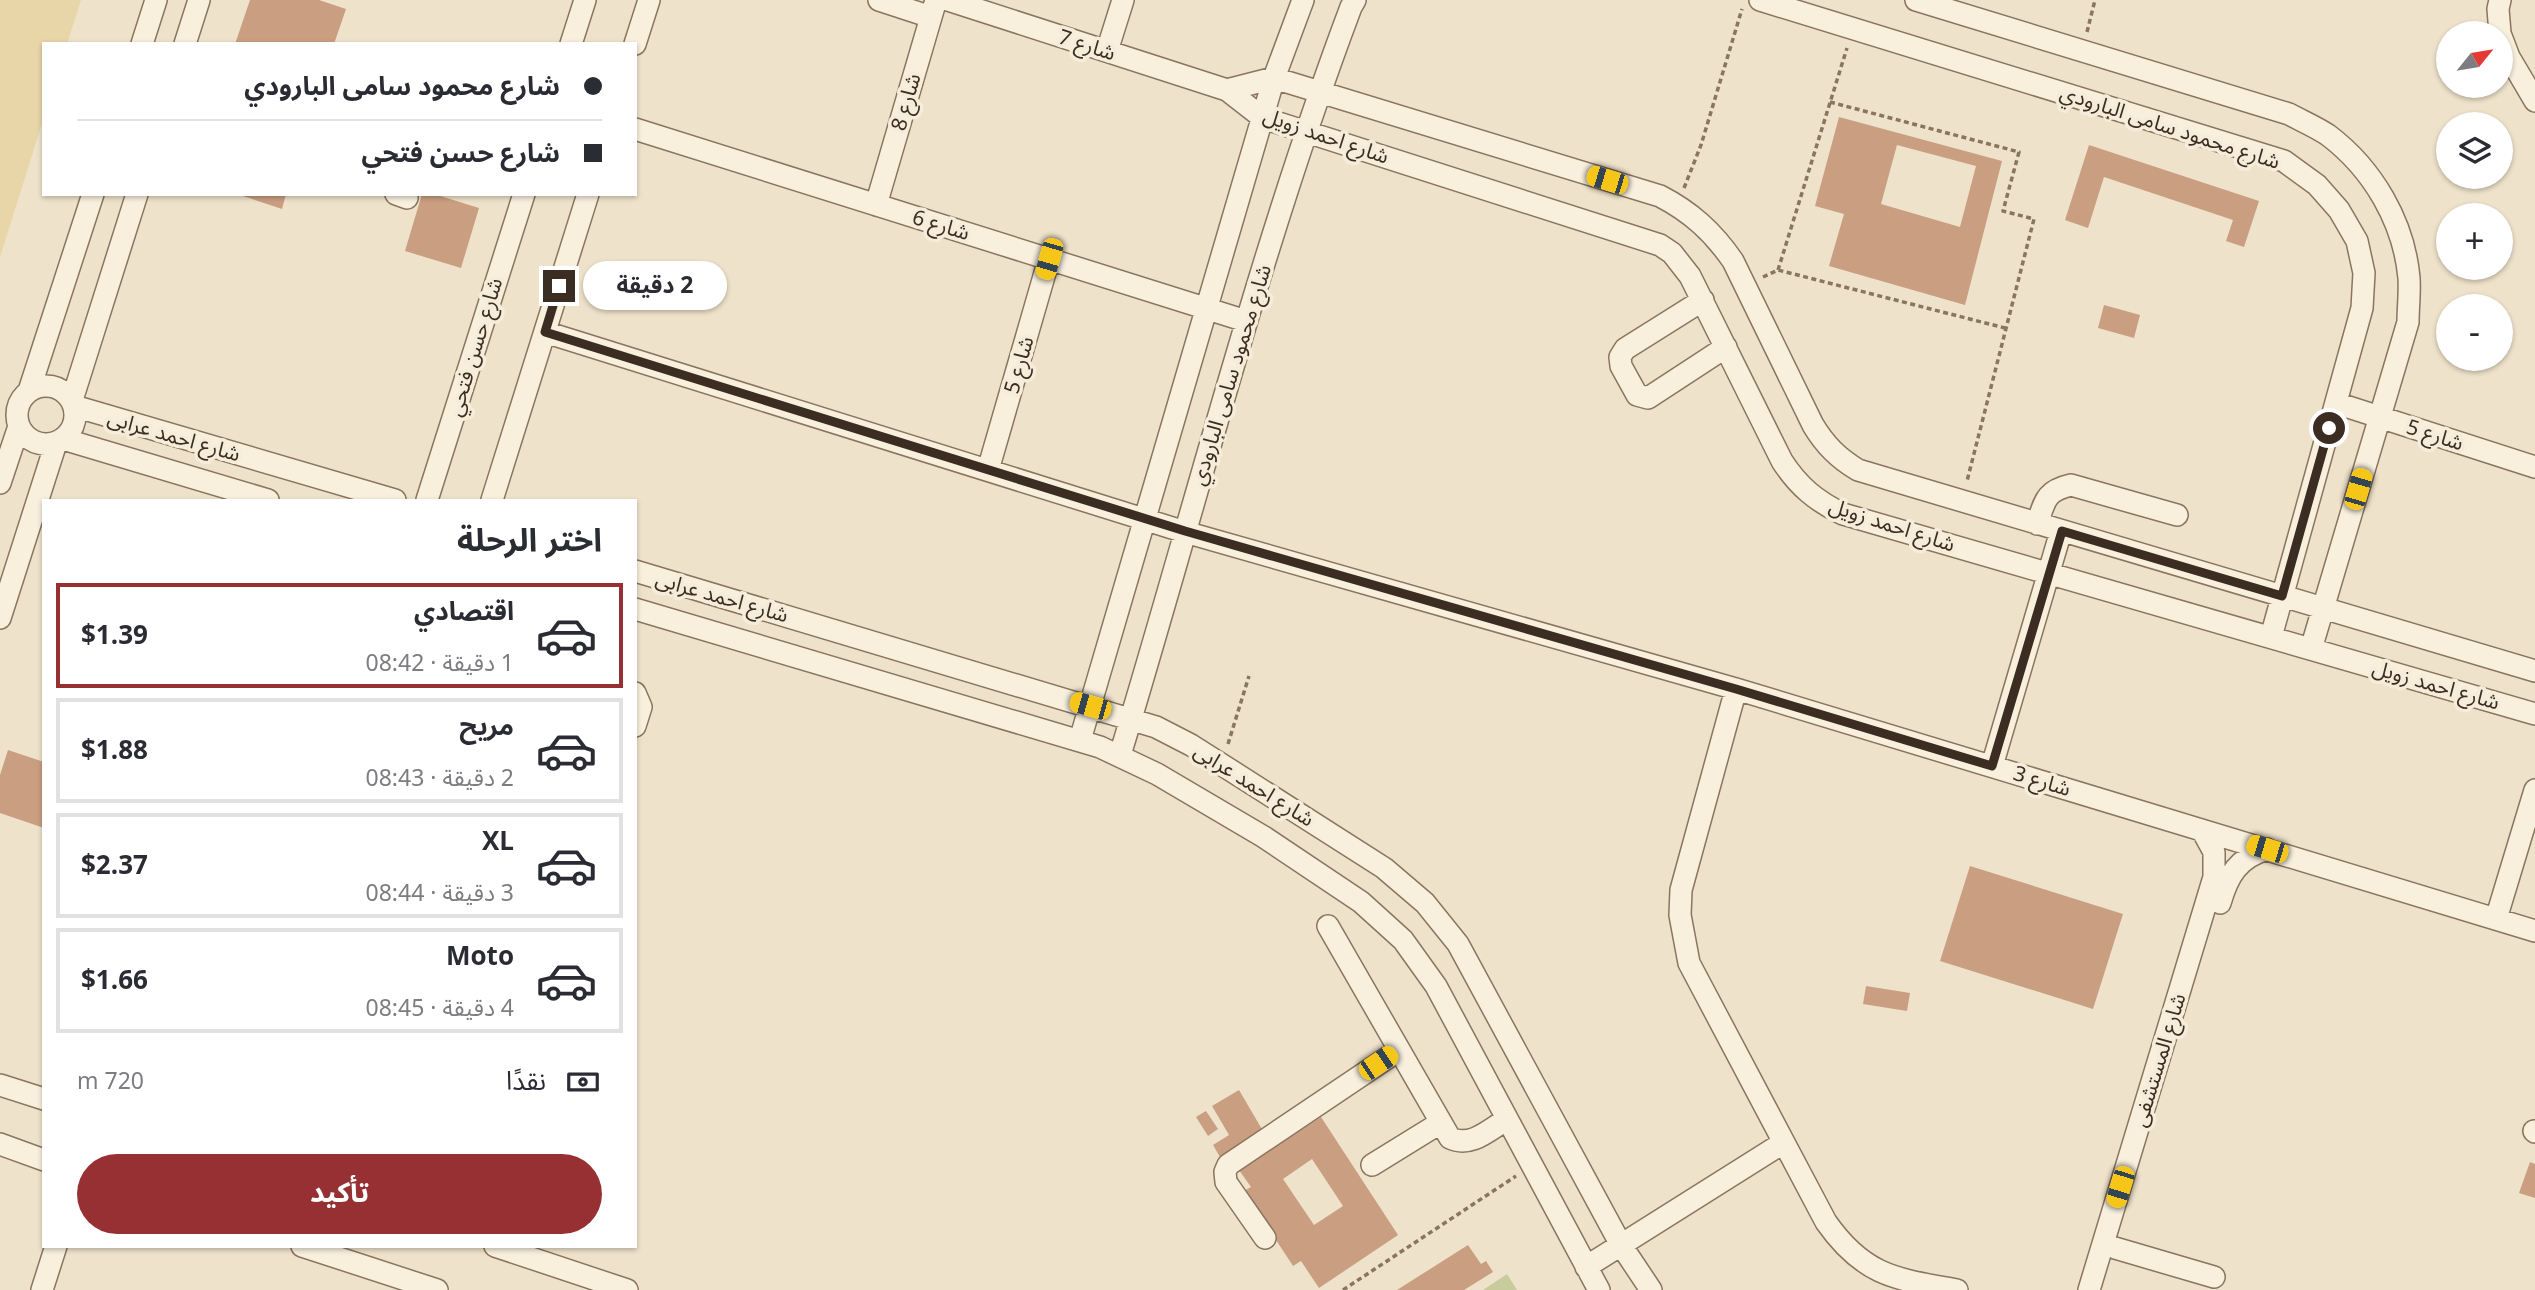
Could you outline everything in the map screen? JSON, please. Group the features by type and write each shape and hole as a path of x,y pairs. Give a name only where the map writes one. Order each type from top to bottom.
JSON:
{"street":[{"path":"143,42 156,0"},
{"path":"186,42 199,0"},
{"path":"572,42 585,0"},
{"path":"636,42 649,0"},
{"path":"879,0 933,8"},
{"name":"شارع 7","path":"947,0 1227,90"},
{"path":"1107,51 1123,0"},
{"name":"شارع محمود سامى البارودي","path":"1080,740 1274,78 1303,0"},
{"name":"شارع محمود سامى البارودي","path":"1120,755 1246,321 1305,131 1350,7 1355,0"},
{"name":"شارع محمود سامى البارودي","path":"1760,0 2284,161 2317,185 2339,210 2357,241 2364,273 2362,308 2271,637"},
{"path":"1916,0 2289,114 2327,135 2359,163 2384,198 2401,237 2409,279 2407,322 2311,649"},
{"path":"2499,21 2498,9 2501,0"},
{"name":"شارع 8","path":"876,205 933,8"},
{"path":"2513,62 2535,101"},
{"name":"شارع احمد زويل","path":"1227,90 1274,78 1660,196 1678,205 1718,240 1733,261 1813,425 1825,444 1840,459 1858,470 2535,671"},
{"name":"شارع احمد زويل","path":"1227,90 1263,118 1660,245 1682,264 1703,300 1782,461 1807,493 1825,505 1843,513 2535,714"},
{"name":"شارع 6","path":"637,130 1246,321"},
{"path":"0,483 19,426 17,407 29,391 92,196"},
{"path":"0,618 60,441 74,424 73,403 136,196"},
{"name":"شارع حسن فتحي","path":"427,499 523,196"},
{"path":"492,499 587,196"},
{"name":"شارع 5","path":"988,470 1049,259"},
{"path":"1703,300 1625,349 1620,357 1621,366 1637,395 1648,398 1726,347"},
{"name":"شارع 3","path":"545,332 1144,519 1736,689 2535,931"},
{"path":"29,391 47,385 57,388 73,403"},
{"name":"شارع احمد عرابى","path":"73,403 392,499"},
{"name":"شارع 5","path":"2336,404 2535,467"},
{"path":"19,426 34,442 49,444 60,441"},
{"name":"شارع احمد عرابى","path":"60,441 264,499"},
{"path":"2037,524 2047,496 2061,487 2071,485 2177,515"},
{"path":"1992,766 2062,531"},
{"name":"شارع احمد عرابى","path":"637,572 1131,718 1172,735 1384,868 1405,884 1458,944 1621,1245 1651,1290"},
{"name":"شارع احمد عرابى","path":"637,610 1080,740 1120,755 1264,837 1361,902 1409,947 1431,978 1599,1290"},
{"path":"1736,689 1681,890 1680,915 1689,963 1783,1143 1826,1222 1840,1242 1857,1258 1878,1271 1900,1280 1957,1290"},
{"path":"637,698 641,708 637,720"},
{"path":"2496,919 2535,790"},
{"name":"شارع المستشفى","path":"2089,1290 2214,877 2214,852 2202,830"},
{"name":"شارع المستشفى","path":"2102,1290 2226,881 2242,860 2267,849"},
{"path":"1328,926 1450,1138 1467,1142 1507,1119"},
{"path":"1265,1238 1226,1182 1225,1172 1228,1165 1399,1050"},
{"path":"0,1085 42,1098"},
{"path":"1372,1165 1440,1123"},
{"path":"1586,1267 1783,1143"},
{"path":"0,1144 42,1159"},
{"path":"42,1290 55,1248"},
{"path":"308,1248 437,1290"},
{"path":"501,1248 627,1290"},
{"path":"2115,1248 2214,1277"}],"path":[{"path":"1678,205 1701,145 1744,0"},
{"path":"2082,51 2095,0"},
{"path":"1853,28 1778,270 2006,328"},
{"path":"1830,102 2018,152 2003,211 2034,219 1961,502"},
{"path":"1222,765 1249,676"},
{"path":"1343,1290 1532,1165"}],"green space":[{"path":"1507,1274 1517,1290 1483,1290"}],"sand":[{"path":"0,0 81,0 68,42 42,42 42,123 0,257"}],"building":[{"path":"250,0 319,0 346,9 335,42 236,42"},
{"path":"1839,117 2002,161 1965,305 1829,266 1844,214 1815,206","holes":["1897,145 1976,166 1960,227 1881,204"]},
{"path":"2089,145 2259,201 2244,247 2226,241 2233,220 2104,177 2088,228 2065,220"},
{"path":"243,196 285,196 282,209"},
{"path":"421,196 440,196 479,208 461,268 405,251"},
{"path":"2104,305 2140,315 2134,338 2098,328"},
{"path":"8,750 42,761 42,827 0,813 0,775"},
{"path":"1970,866 2123,914 2093,1009 1940,961"},
{"path":"1866,986 1910,993 1907,1011 1863,1004"},
{"path":"1239,1090 1263,1131 1220,1157 1213,1145 1229,1135 1212,1106"},
{"path":"1206,1111 1218,1129 1208,1136 1196,1117"},
{"path":"1321,1117 1398,1235 1319,1288 1301,1261 1293,1266 1244,1191 1251,1187 1239,1170","holes":["1312,1159 1343,1206 1314,1225 1283,1179"]},
{"path":"2530,1162 2535,1164 2535,1198 2519,1193"},
{"path":"1468,1245 1481,1264 1486,1261 1493,1272 1464,1290 1397,1290"}],"route":[{"path":"559,286 545,332 1185,531 1736,689 1992,766 2062,531 2282,596 2329,428"}]}
